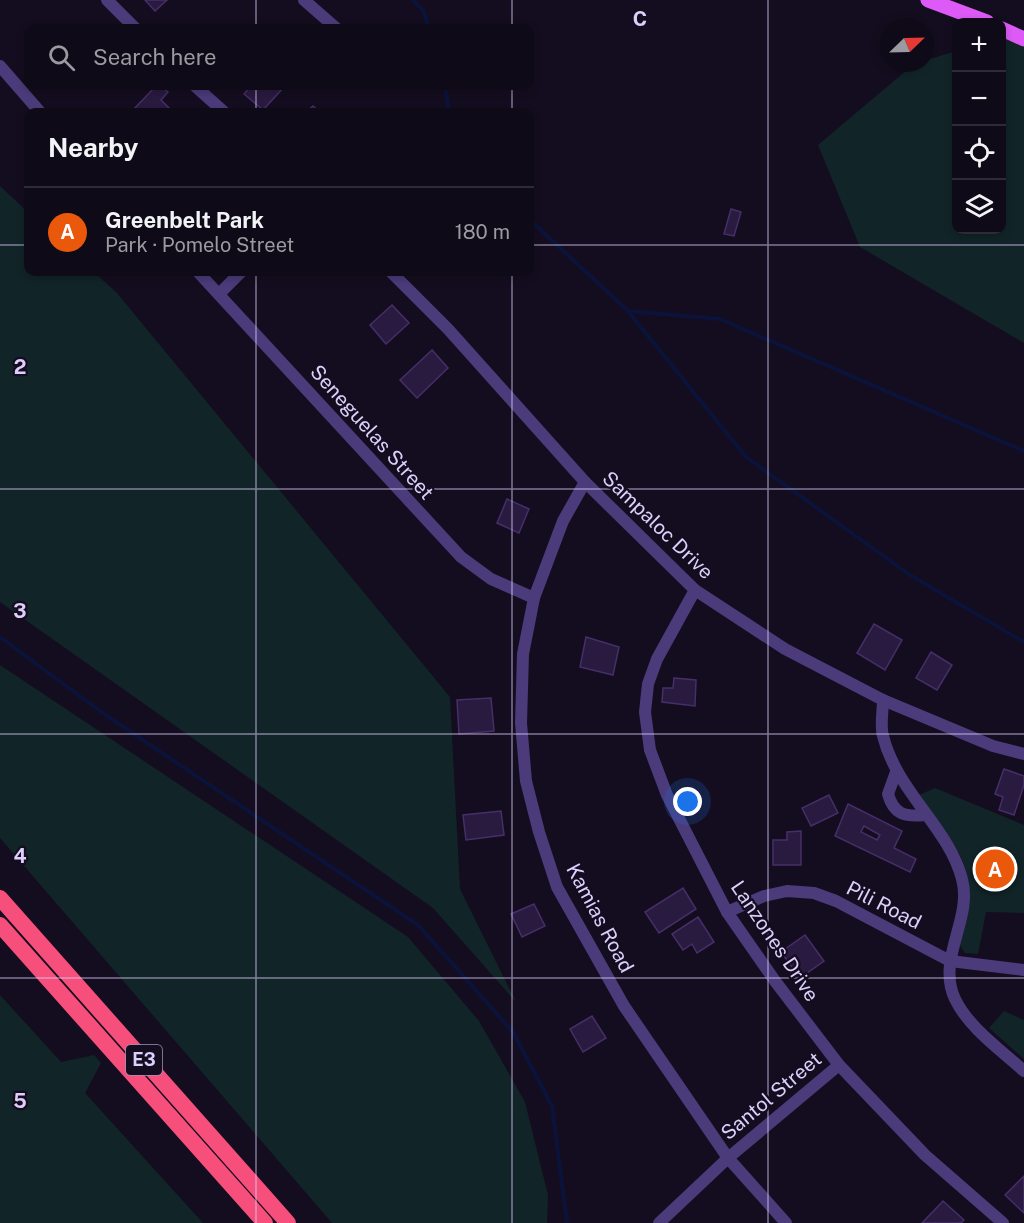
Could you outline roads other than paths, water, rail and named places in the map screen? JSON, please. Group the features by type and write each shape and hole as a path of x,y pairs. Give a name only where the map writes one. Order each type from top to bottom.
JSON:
{"highway":[{"name":"E3","path":"0,898 288,1223"},
{"name":"E3","path":"0,925 265,1223"}],"main road":[{"path":"928,0 976,18"},
{"path":"1006,31 1024,39"}],"street":[{"path":"107,0 131,24"},
{"path":"304,0 331,24"},
{"path":"0,66 37,108"},
{"path":"199,90 220,108"},
{"name":"Seneguelas Street","path":"202,276 461,557 491,579 534,598"},
{"path":"220,293 237,276"},
{"name":"Sampaloc Drive","path":"395,276 448,329 585,482 695,590 785,649 883,700 993,746 1024,754"},
{"name":"Kamias Road","path":"585,482 563,521 534,598 523,654 521,723 526,781 557,887 624,1006 728,1158 786,1223"},
{"name":"Lanzones Drive","path":"695,590 657,658 648,684 645,712 651,750 667,795 727,912 775,981 839,1065 925,1155 1003,1223"},
{"path":"883,700 882,735 896,772 955,857 963,881 962,913 950,961 949,981 955,999 967,1017 1024,1071"},
{"path":"896,772 888,794 893,807 902,815 909,817 925,815"},
{"name":"Pili Road","path":"727,912 764,896 787,891 814,894 836,901 950,961 1024,970"},
{"name":"Santol Street","path":"659,1223 728,1158 839,1065"}],"waterway":[{"path":"413,0 423,10 428,24"},
{"path":"446,90 448,108"},
{"path":"534,224 627,310 746,457 910,575 1024,642"},
{"path":"628,311 720,319 1024,451"},
{"path":"0,637 107,716 418,925 513,1032 552,1106 567,1223"}],"place":[{"name":"Greenbelt Park","path":"995,869"}]}
